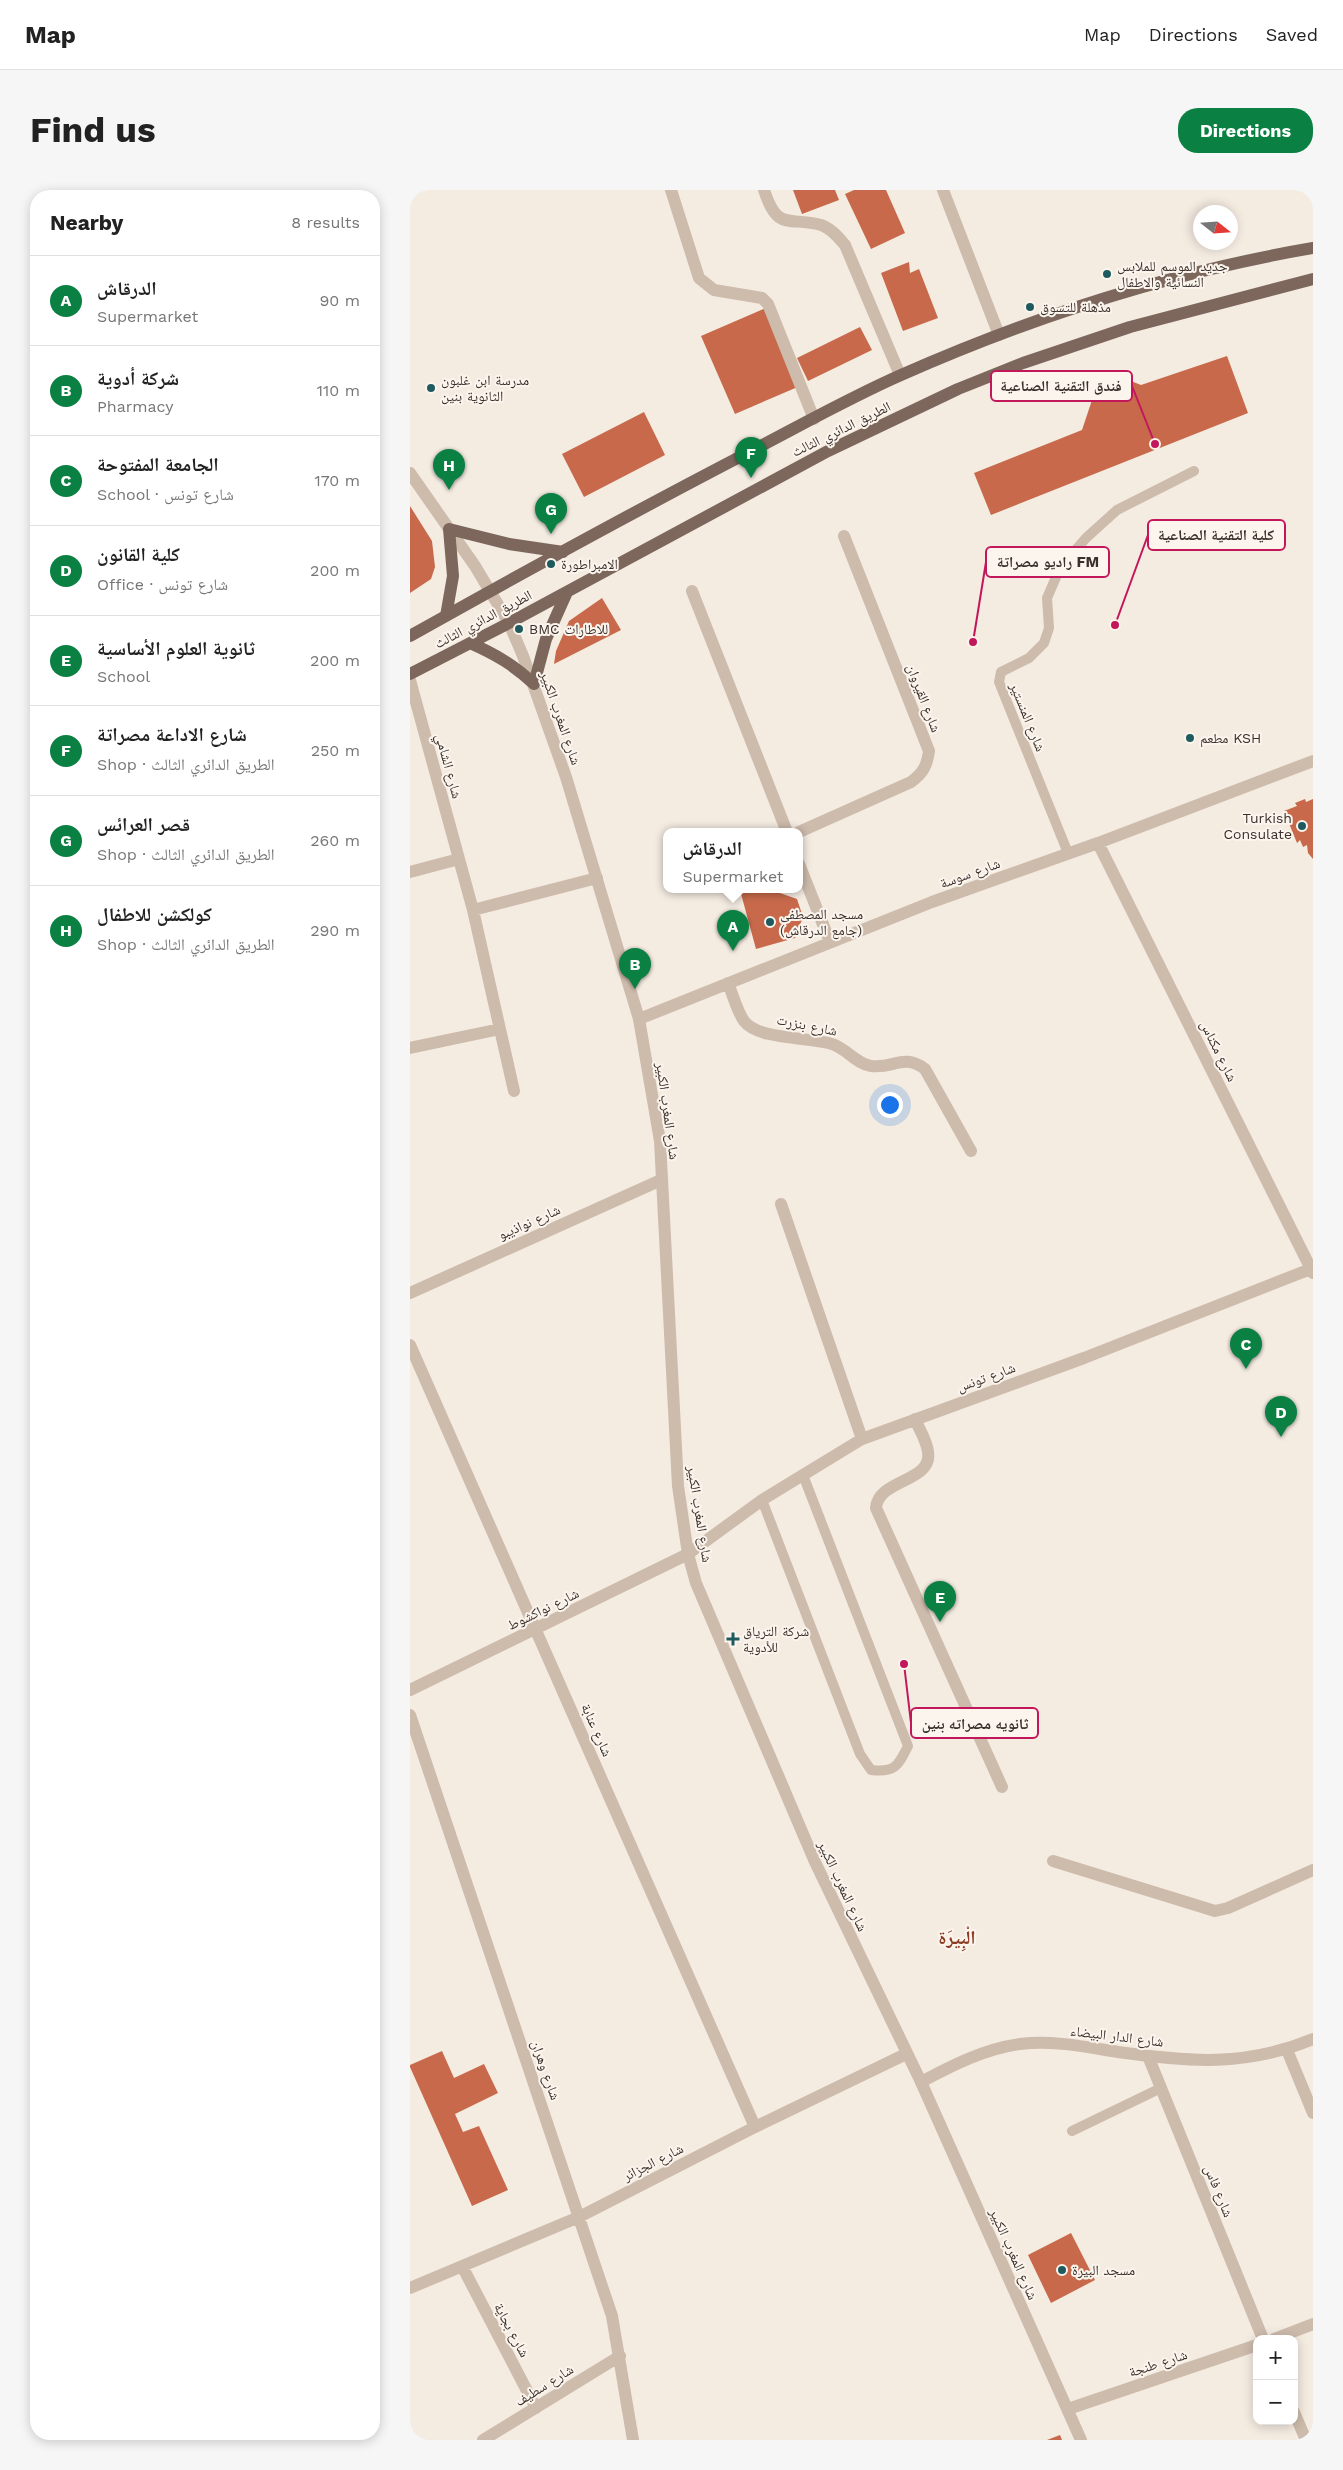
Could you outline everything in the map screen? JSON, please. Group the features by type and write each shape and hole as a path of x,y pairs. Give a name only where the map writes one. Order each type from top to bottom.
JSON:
{"main road":[{"name":"الطريق الدائري الثالث","path":"410,636 563,552 900,375 999,335 1133,290 1204,270 1313,248"},
{"name":"الطريق الدائري الثالث","path":"410,674 509,623 820,455 958,389 1023,363 1130,327 1313,279"},
{"path":"446,616 454,576 449,529 509,544 563,552"},
{"path":"470,643 505,660 534,684 546,639 567,592"}],"street":[{"path":"671,190 699,278 714,290 762,298 768,304 814,419"},
{"path":"764,190 768,202 780,219 822,225 833,231 846,245 900,375"},
{"path":"943,190 999,335"},
{"name":"شارع المغرب الكبير","path":"410,473 449,529 509,623 534,684 560,759 639,1019 660,1141 678,1486 688,1554 707,1608 815,1862 921,2082 1081,2440"},
{"name":"شارع القيروان","path":"803,830 911,782 920,775 927,765 929,750 844,536"},
{"path":"692,591 785,828"},
{"name":"شارع الشامي","path":"410,680 473,910 514,1091"},
{"name":"شارع سوسة","path":"639,1019 932,902 1098,842 1313,760"},
{"name":"شارع مكناس","path":"1098,842 1312,1270"},
{"path":"410,872 459,859"},
{"path":"803,874 830,942"},
{"path":"473,910 596,878"},
{"name":"شارع بنزرت","path":"728,983 744,1021 757,1031 830,1043 843,1048 866,1065 880,1067 901,1060 915,1061 925,1068 971,1151"},
{"path":"410,1048 500,1028"},
{"name":"شارع نواذيبو","path":"410,1293 661,1180"},
{"path":"781,1204 862,1439"},
{"name":"شارع تونس","path":"688,1554 762,1500 862,1439 1084,1358 1312,1270"},
{"name":"شارع عنابة","path":"410,1345 755,2127"},
{"path":"915,1419 929,1452 927,1461 922,1470 882,1493 877,1499 876,1508 1002,1787"},
{"name":"شارع نواكشوط","path":"410,1690 688,1554"},
{"name":"شارع وهران","path":"410,1715 612,2316 633,2440"},
{"path":"1052,1861 1215,1911 1228,1908 1313,1870"},
{"name":"شارع الدار البيضاء","path":"921,2082 992,2049 1020,2044 1045,2042 1148,2056 1192,2060 1224,2060 1248,2059 1287,2050 1313,2039"},
{"path":"1287,2050 1313,2112"},
{"name":"شارع الجزائر","path":"410,2288 580,2217 755,2127 906,2054"},
{"name":"شارع فاس","path":"1148,2056 1261,2335"},
{"name":"شارع بجاية","path":"462,2266 536,2408"},
{"path":"1284,2335 1313,2324"},
{"name":"شارع طنجة","path":"1068,2409 1253,2346"},
{"name":"شارع سطيف","path":"483,2440 620,2356"},
{"path":"1298,2421 1306,2440"}],"lane":[{"name":"شارع المنستير","path":"1068,853 998,682 1001,672 1029,658 1044,644 1049,628 1047,598 1060,568 1086,538 1117,510 1194,471"},
{"path":"762,1500 860,1754 871,1770 886,1772 898,1765 908,1746 803,1475"},
{"path":"1072,2131 1161,2088"}],"building":[{"path":"793,190 835,190 839,200 802,214"},
{"path":"854,190 886,190 905,233 871,249 845,194"},
{"path":"909,262 910,273 919,269 938,318 903,331 881,273"},
{"path":"766,308 800,386 735,414 701,336"},
{"path":"860,327 872,350 808,381 797,358"},
{"path":"1227,356 1248,413 991,515 974,473 1082,430 1095,391 1126,379 1141,385"},
{"path":"644,412 665,455 584,497 562,454"},
{"path":"410,506 432,541 435,567 431,579 410,593"},
{"path":"602,598 621,630 554,664 556,651 569,621"},
{"name":"Turkish Consulate","path":"1305,799 1306,802 1313,799 1313,859 1308,853 1307,845 1303,847 1300,840 1297,843 1284,811 1297,806 1295,803"},
{"path":"741,893 780,893 797,899 803,917 795,938 756,949"},
{"path":"442,2051 454,2078 484,2064 498,2093 455,2114 463,2132 479,2126 508,2190 472,2206 410,2067 410,2065"},
{"path":"1071,2233 1095,2280 1051,2303 1028,2255"},
{"path":"1060,2435 1062,2440 1047,2440"}],"place":[{"name":"جديد الموسم للملابس النسائية والاطفال","path":"1107,274"},
{"name":"مذهلة للتسوق","path":"1030,307"},
{"name":"مدرسة ابن غلبون الثانوية بنين","path":"431,388"},
{"name":"فندق التقنية الصناعية","path":"1155,444"},
{"name":"شارع الاداعة مصراتة","path":"751,478"},
{"name":"كولكشن للاطفال","path":"449,490"},
{"name":"قصر العرائس","path":"551,534"},
{"name":"الامبراطورة","path":"551,564"},
{"name":"كلية التقنية الصناعية","path":"1115,625"},
{"name":"BMC للاطارات","path":"519,629"},
{"name":"راديو مصراتة FM","path":"973,642"},
{"name":"مطعم KSH","path":"1190,738"},
{"name":"Turkish Consulate","path":"1302,826"},
{"name":"مسجد المصطفى (جامع الدرقاش)","path":"770,922"},
{"name":"الدرقاش","path":"733,951"},
{"name":"شركة أدوية","path":"635,989"},
{"name":"الجامعة المفتوحة","path":"1246,1369"},
{"name":"كلية القانون","path":"1281,1437"},
{"name":"ثانوية العلوم الأساسية","path":"940,1622"},
{"name":"شركة الترياق للأدوية","path":"733,1639"},
{"name":"ثانويه مصراته بنين","path":"904,1664"},
{"name":"مسجد البيرة","path":"1062,2270"}],"district":[{"name":"الْبِيرَة","path":"957,1937"}]}
